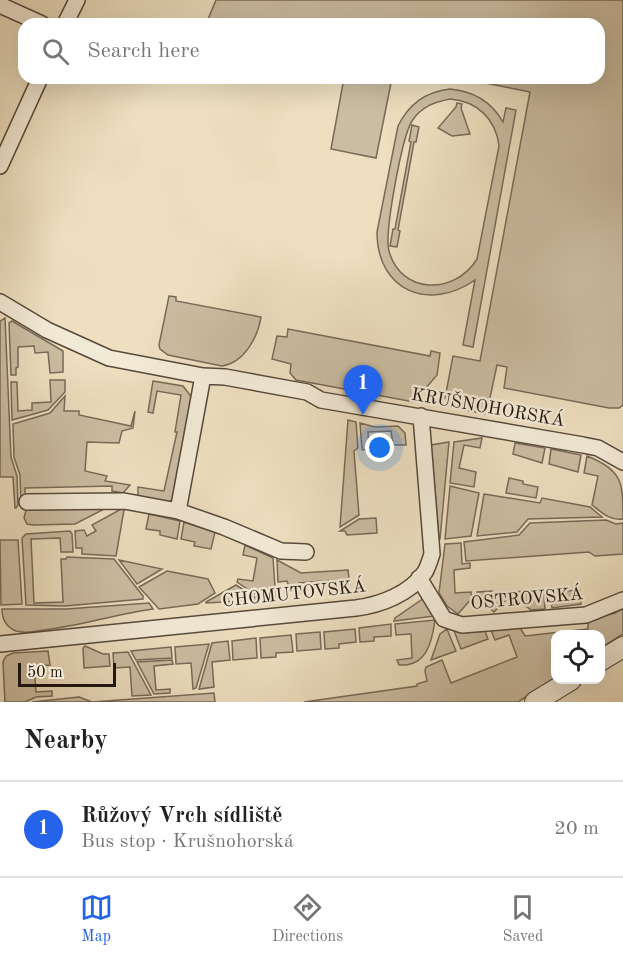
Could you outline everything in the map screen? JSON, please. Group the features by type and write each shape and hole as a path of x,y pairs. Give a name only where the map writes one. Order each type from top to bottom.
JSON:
{"street":[{"path":"68,18 77,0"},
{"path":"0,5 29,18"},
{"path":"0,166 37,84"},
{"name":"KRUŠNOHORSKÁ","path":"0,302 46,330 109,358 203,376 236,379 307,392 321,400 590,447 623,462"},
{"path":"178,512 203,376"},
{"name":"CHOMUTOVSKÁ","path":"0,644 372,606 389,600 403,592 419,578 425,571 432,554 421,416"},
{"path":"27,502 110,500 178,512 224,527 281,551 306,552"},
{"name":"OSTROVSKÁ","path":"419,578 444,619 462,625 586,615 623,600"},
{"path":"605,658 623,647"},
{"path":"535,702 564,684"}],"shaded area":[{"path":"216,0 623,0 623,405 619,408 609,408 504,388 507,367 497,365 489,410 486,414 464,410 465,406 445,398 453,356 480,361 530,92 491,84 605,84 605,18 208,18"},
{"path":"343,84 391,84 376,158 331,149"},
{"path":"450,89 467,92 481,98 493,108 503,122 506,108 516,110 473,347 463,345 475,280 458,290 440,294 424,294 409,290 396,282 386,269 379,252 377,232 398,126 407,111 419,100","holes":["450,99 460,100 484,113 494,128 499,146 477,259 456,279 443,284 429,285 405,276 395,265 389,251 389,225 395,185 403,146 412,121 433,104"]},
{"path":"457,103 462,104 461,108 470,134 452,136 438,128"},
{"path":"412,125 419,127 416,142 414,142 397,247 390,246 411,142 409,141"},
{"path":"169,296 176,297 176,301 261,317 257,333 249,348 237,360 222,366 168,355 160,349 159,345"},
{"path":"5,318 11,457 17,476 18,505 16,508 13,477 0,477 0,321"},
{"path":"12,321 63,351 63,372 50,373 48,352 35,353 34,346 18,347 16,375 11,375 9,323"},
{"path":"288,329 430,356 431,351 440,353 437,375 414,402 296,380 290,373 291,364 272,359 277,336 287,337"},
{"path":"50,380 65,380 65,392 48,410 12,420 11,382 17,382 18,411 32,410 32,403 51,402"},
{"path":"153,381 183,386 193,399 175,498 167,503 138,496 138,487 164,491 177,432 175,432 181,395 157,391 153,413 148,412"},
{"path":"65,396 64,411 79,411 79,415 131,426 135,411 133,428 122,431 119,443 87,442 85,471 107,476 105,481 130,485 123,493 112,491 112,486 25,488 25,504 21,503 20,475 14,457 13,424 50,413"},
{"path":"348,420 356,422 358,448 354,451 359,515 340,527"},
{"path":"360,423 375,427 398,426 405,433 406,445 393,445 391,431 368,432 369,449 362,450"},
{"path":"482,438 480,448 464,445 459,468 476,472 474,487 450,483 454,442"},
{"path":"449,442 440,539 439,540 431,445"},
{"path":"515,443 545,448 542,463 513,454"},
{"path":"551,449 581,455 578,472 549,464"},
{"path":"587,456 608,467 618,479 621,487 623,519 610,517 592,505 598,476 584,473"},
{"path":"509,478 538,487 536,498 506,493"},
{"path":"450,486 479,493 471,536 445,539"},
{"path":"484,494 540,503 542,498 590,507 602,517 528,519 517,532 477,536"},
{"path":"32,508 106,508 75,524 33,525 27,524 24,518 26,510"},
{"path":"121,509 124,510 116,556 82,554 82,548 76,548 75,531 84,530 87,536 96,531 92,525"},
{"path":"149,514 180,521 177,539 160,535 160,531 146,529"},
{"path":"376,518 377,533 347,535 345,531 340,531 359,519"},
{"path":"606,520 616,524 623,523 623,554 595,556 589,552 466,561 464,542 519,535 530,523"},
{"path":"184,522 215,532 211,549 194,546 195,542 181,539"},
{"path":"70,531 73,552 61,552 60,538 31,539 34,603 63,602 61,559 67,557 114,559 143,599 65,606 26,605 22,538 26,534"},
{"path":"0,540 18,540 22,604 1,605"},
{"path":"461,543 462,564 470,563 470,568 454,570 455,593 471,592 472,598 458,614 447,606 439,593 445,544"},
{"path":"245,545 273,558 276,602 265,601 237,582 238,579 253,581 257,558 243,555"},
{"path":"119,560 162,569 137,584"},
{"path":"277,560 301,573 348,570 349,579 299,583 300,593 291,592 287,581 278,582"},
{"path":"167,571 208,579 215,593 198,604 159,609 139,587"},
{"path":"236,585 259,600 206,603 206,602"},
{"path":"580,590 581,604 552,608 550,592"},
{"path":"492,591 492,594 508,592 508,598 494,612 477,598 477,592"},
{"path":"528,591 529,594 544,593 545,609 531,610 514,597 513,592"},
{"path":"424,598 435,616 394,621 395,618"},
{"path":"149,603 153,609 71,626 26,632 16,631 10,627 5,622 2,613 2,609 66,609"},
{"path":"623,608 623,634 605,645 605,630 579,630 588,629 588,619 615,613"},
{"path":"435,620 426,652 416,662 399,665 397,660 412,658 411,634 396,635 395,624"},
{"path":"391,624 391,636 374,637 374,641 360,642 359,628"},
{"path":"489,625 519,626 525,636 551,633 551,681 518,702 304,702 417,686 427,681 426,667 442,660 451,683 517,657 509,635 495,640"},
{"path":"483,626 488,639 461,649 453,628"},
{"path":"355,629 356,642 339,644 339,648 325,649 324,632"},
{"path":"447,629 456,651 431,660 440,634"},
{"path":"320,632 321,649 297,651 296,634"},
{"path":"291,635 293,652 276,653 276,657 261,658 260,638"},
{"path":"256,638 257,658 233,660 232,641"},
{"path":"228,641 230,660 212,662 214,687 199,689 212,643"},
{"path":"209,644 196,688 193,689 191,663 176,664 175,647"},
{"path":"85,646 103,654 109,654 110,666 84,668 83,648"},
{"path":"171,647 172,658 136,660 131,651"},
{"path":"48,651 50,665 34,666 36,692 52,691 52,696 36,697 25,702 5,702 3,662 6,656 13,653"},
{"path":"128,652 151,695 132,696 130,667 114,668 113,653"},
{"path":"172,660 173,664 154,666 156,690 170,689 170,693 154,694 137,662"},
{"path":"214,693 215,702 92,702"},
{"path":"79,697 92,702 32,702"}],"place":[{"name":"Růžový Vrch sídliště","path":"363,415"}]}
